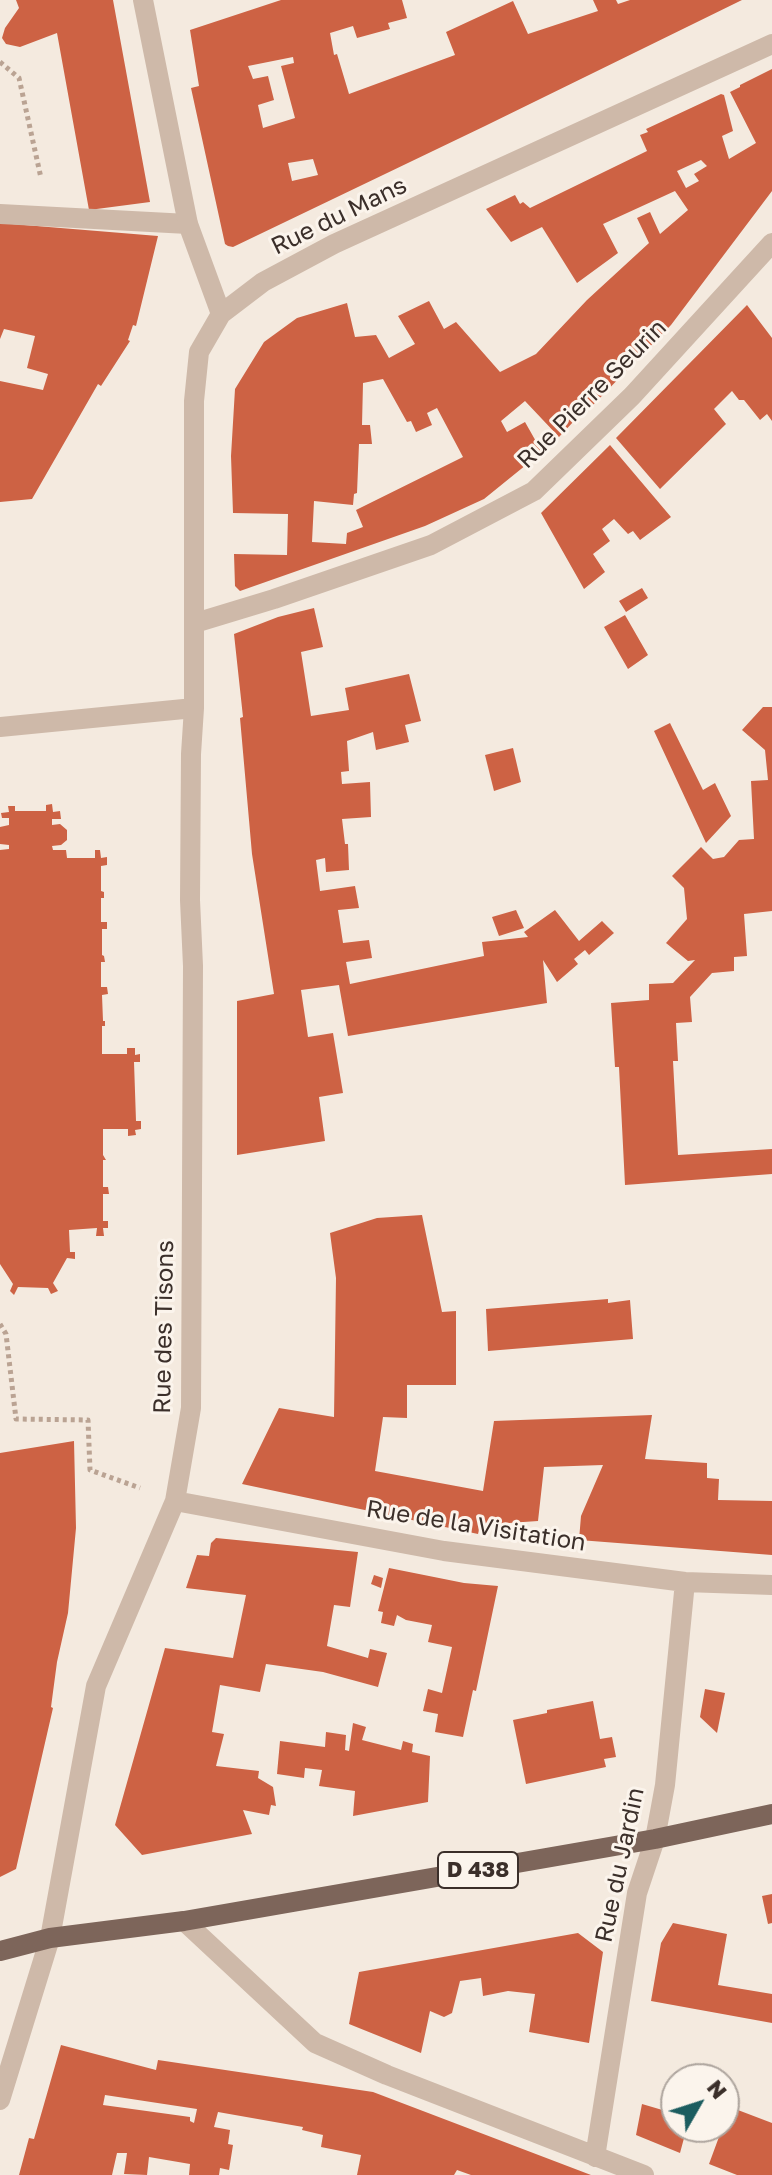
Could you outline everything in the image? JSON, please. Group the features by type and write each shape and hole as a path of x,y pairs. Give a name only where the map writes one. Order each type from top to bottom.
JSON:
{"main road":[{"name":"D 438","path":"0,1951 50,1938 184,1921 655,1839 772,1814"}],"street":[{"path":"143,0 188,224 221,314"},
{"name":"Rue du Mans","path":"195,623 194,401 199,352 221,314 263,282 334,244 772,44"},
{"path":"0,214 188,224"},
{"name":"Rue Pierre Seurin","path":"195,623 431,545 534,491 632,396 772,243"},
{"name":"Rue des Tisons","path":"0,2100 50,1938 96,1686 175,1501 191,1408 193,966 190,900 195,623"},
{"path":"0,727 194,708"},
{"name":"Rue de la Visitation","path":"175,1501 444,1551 685,1582 772,1585"},
{"name":"Rue du Jardin","path":"595,2157 637,1893 655,1839 665,1785 685,1582"},
{"path":"184,1921 315,2043 387,2075 644,2175"}],"path":[{"path":"0,62 19,78 49,217"},
{"path":"0,1324 6,1334 16,1419 88,1420 90,1470 175,1501"}],"building":[{"path":"16,0 113,0 150,202 89,210 57,33 20,47 6,44 2,38 19,8"},
{"path":"281,0 402,0 407,18 388,23 390,29 357,38 353,26 330,33 334,55 337,54 349,94 455,55 446,32 513,1 528,34 598,11 593,0 616,0 618,4 630,0 742,0 233,247 225,244 191,88 199,86 190,30","holes":["293,57 294,63 281,66 295,118 263,128 258,105 274,100 268,76 253,79 248,66","313,159 318,175 292,181 288,163"]},
{"path":"772,69 772,191 671,325 592,406 590,404 559,437 525,401 501,421 507,432 525,422 542,452 484,499 425,526 240,591 235,586 234,554 287,555 288,514 233,513 231,456 235,389 264,342 297,318 347,303 355,337 376,335 389,358 415,344 398,316 429,301 444,329 456,322 500,372 536,354 587,300 649,243 637,218 650,212 660,234 688,210 675,191 603,224 618,253 577,283 542,227 511,242 486,209 515,195 520,204 523,202 530,208 647,151 640,135 648,132 646,129 721,94 724,95 733,131 722,136 729,159 756,143 730,92","holes":["701,160 707,166 694,174 699,181 686,188 677,171","383,379 416,432 432,425 427,413 437,408 463,457 356,510 363,527 347,533 346,544 312,542 314,501 353,505 354,494 357,493 359,444 372,444 370,425 362,425 363,383"]},
{"path":"0,223 158,236 130,341 101,386 98,384 32,499 0,502 0,381 43,390 48,374 27,368 35,336 4,329 0,339"},
{"path":"747,305 772,338 772,421 767,414 760,420 732,391 714,409 726,424 660,489 616,438"},
{"path":"610,445 671,517 640,540 633,531 628,534 614,519 602,529 610,541 593,554 605,572 584,589 541,513"},
{"path":"642,588 648,598 626,612 619,601"},
{"path":"314,608 323,647 301,652 311,716 349,710 345,688 409,674 421,721 405,725 409,742 376,750 373,732 347,741 349,771 341,772 342,784 370,782 371,817 342,819 345,844 348,844 349,870 326,872 325,858 316,860 320,891 355,886 359,908 338,910 343,943 369,940 372,958 346,962 350,984 484,956 482,942 528,937 524,932 555,910 579,941 602,921 614,933 589,955 585,950 574,959 578,964 557,982 543,960 547,1003 348,1036 339,985 301,990 308,1037 333,1033 343,1093 319,1097 325,1141 237,1155 237,1001 274,994 252,854 234,634 278,617"},
{"path":"625,615 648,655 628,669 604,627"},
{"path":"763,707 772,707 772,911 744,914 747,956 734,957 734,971 712,973 690,997 692,1022 676,1023 678,1061 673,1061 678,1155 772,1149 772,1174 625,1185 619,1067 615,1067 611,1003 649,1000 649,984 673,983 695,960 688,961 666,943 687,919 684,888 672,876 701,847 713,859 724,857 739,840 754,839 751,781 768,780 765,750 742,730"},
{"path":"670,723 703,790 715,783 731,816 706,843 654,731"},
{"path":"513,748 521,782 494,791 485,755"},
{"path":"52,804 53,812 60,811 61,819 52,819 52,825 60,824 67,830 67,840 61,845 52,846 53,850 66,850 67,858 95,858 95,850 100,850 101,858 107,857 107,865 101,866 104,898 101,898 101,922 107,922 107,929 102,929 105,962 101,962 101,987 107,987 108,994 102,995 105,1026 102,1026 102,1054 127,1054 127,1048 135,1048 135,1055 140,1054 140,1062 134,1062 136,1121 141,1121 141,1129 135,1130 136,1135 128,1136 128,1129 103,1129 103,1155 106,1160 103,1160 103,1187 108,1187 109,1194 103,1194 103,1221 108,1221 108,1228 103,1228 104,1236 96,1236 97,1228 69,1230 70,1252 75,1252 75,1259 67,1258 53,1283 58,1291 51,1294 48,1288 18,1287 14,1295 10,1291 13,1284 0,1264 0,850 9,849 9,845 0,844 0,827 9,825 9,818 2,818 1,813 9,812 8,806 15,806 15,811 46,811 46,805"},
{"path":"516,910 524,928 499,936 492,917"},
{"path":"422,1215 442,1312 456,1311 456,1385 407,1385 407,1418 383,1417 375,1471 483,1491 494,1421 652,1415 645,1459 707,1463 707,1478 719,1479 718,1500 772,1501 772,1555 579,1540 581,1516 603,1465 544,1467 538,1521 480,1525 478,1534 242,1484 279,1408 334,1417 336,1278 330,1233 377,1218"},
{"path":"608,1299 608,1303 630,1300 633,1339 488,1351 486,1309"},
{"path":"74,1441 76,1528 68,1613 57,1662 53,1708 16,1869 0,1877 0,1453"},
{"path":"216,1538 358,1552 350,1607 334,1605 327,1646 368,1658 370,1649 387,1653 378,1687 323,1672 266,1664 260,1692 220,1685 212,1732 224,1734 216,1766 259,1771 258,1778 273,1787 276,1806 271,1805 269,1815 243,1810 252,1834 142,1855 115,1825 165,1648 233,1658 246,1595 186,1588 197,1555 209,1556 211,1543"},
{"path":"389,1568 464,1583 498,1586 463,1737 435,1732 438,1714 423,1711 428,1689 442,1693 452,1647 428,1642 432,1625 397,1615 394,1626 381,1623 383,1612 378,1611"},
{"path":"374,1575 383,1578 381,1588 371,1584"},
{"path":"705,1689 725,1693 717,1733 700,1717"},
{"path":"593,1701 600,1739 612,1737 616,1757 604,1759 606,1767 526,1784 513,1720"},
{"path":"353,1723 366,1727 362,1740 401,1750 403,1741 413,1744 412,1752 430,1756 428,1802 353,1816 355,1791 319,1786 322,1770 305,1768 304,1778 277,1774 280,1741 325,1747 326,1732 346,1735 345,1750 349,1751"},
{"path":"772,1894 772,1923 768,1924 762,1896"},
{"path":"673,1923 727,1934 718,1985 772,1994 772,2023 651,2001 661,1943"},
{"path":"578,1933 603,1952 589,2043 529,2032 535,1994 508,1991 483,1996 481,1978 460,1981 452,2013 444,2017 430,2011 421,2053 349,2024 359,1972"},
{"path":"61,2045 156,2070 158,2060 373,2092 591,2175 471,2175 457,2170 454,2175 357,2175 361,2155 321,2147 323,2135 302,2130 303,2127 218,2112 214,2127 230,2130 228,2144 233,2145 229,2170 220,2168 219,2175 189,2175 190,2164 149,2157 147,2175 124,2174 127,2153 117,2153 112,2175 19,2175 29,2138 34,2139","holes":["105,2095 197,2109 194,2123 190,2117 103,2105"]},
{"path":"642,2104 660,2109 660,2143 683,2143 680,2153 636,2135"},
{"path":"740,2111 772,2123 772,2175 737,2175 709,2164 717,2143 740,2143"}]}
